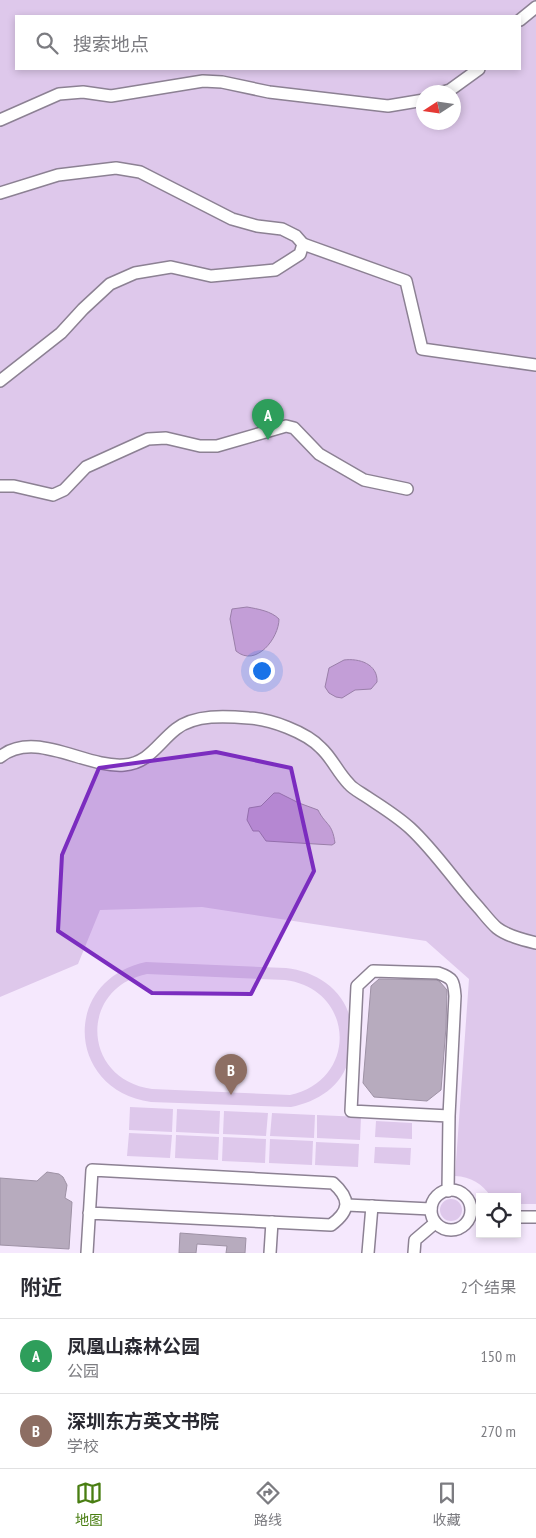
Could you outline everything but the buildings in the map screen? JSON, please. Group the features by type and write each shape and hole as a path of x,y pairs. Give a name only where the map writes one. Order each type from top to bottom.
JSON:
{"street":[{"path":"521,19 536,6"},
{"path":"457,85 479,70"},
{"path":"0,120 59,94 83,92 111,96 203,81 222,82 269,92 388,106 416,101"},
{"path":"0,193 58,175 116,168 140,172 232,219 257,226 282,229 296,236 302,244 406,281 422,349 536,365"},
{"path":"0,381 61,333 110,284 135,273 171,267 211,276 275,270 300,254 302,244"},
{"path":"0,486 14,486 53,495 64,490 86,467 148,439 166,438 200,446 217,446 286,426 294,428 319,454 364,480 407,489"},
{"path":"0,757 8,751 20,747 36,747 101,763 125,765 145,758 158,748 176,729 193,720 212,717 250,718 289,727 321,747 349,785 400,819 422,839 498,929 526,941 536,942"},
{"path":"448,1190 454,983 448,976 438,973 373,971 357,986 351,1111 449,1116"},
{"path":"87,1253 89,1213 92,1170 333,1183 344,1194 347,1205 344,1214 331,1225 89,1213"},
{"path":"448,1190 460,1193 467,1200 474,1216 463,1226 451,1230 445,1229 435,1222 432,1217 431,1208 437,1196 448,1190"},
{"path":"347,1205 431,1208"},
{"path":"368,1253 372,1206"},
{"path":"521,1217 536,1218"},
{"path":"270,1253 272,1222"},
{"path":"414,1253 415,1240 435,1222"}],"highlighted area":[{"path":"216,752 291,768 314,871 251,994 152,993 58,931 62,855 99,768"}],"shaded area":[{"path":"0,0 536,0 536,1204 521,1204 521,1193 488,1193 476,1182 455,1176 469,979 426,941 202,907 100,910 78,964 0,997"},
{"path":"247,607 268,612 279,619 278,627 271,642 258,653 251,656 236,651 230,619 232,609"},
{"path":"344,660 361,661 371,667 377,682 371,689 355,690 342,698 329,693 325,687 329,668"},
{"path":"274,793 279,793 318,810 330,828 335,843 332,845 266,841 259,831 253,831 247,820 249,808 261,806"},
{"path":"146,962 286,968 308,973 319,978 337,993 348,1012 351,1029 350,1053 346,1068 341,1077 328,1091 301,1105 291,1107 151,1102 123,1093 102,1078 90,1057 85,1034 88,1011 99,990 118,973","holes":["147,974 285,980 308,987 325,1000 336,1016 340,1035 337,1054 328,1072 312,1086 290,1095 152,1089 129,1082 112,1069 101,1052 97,1033 100,1014 109,997 125,983"]},
{"path":"130,1107 173,1109 172,1132 129,1130"},
{"path":"177,1109 220,1111 219,1134 176,1132"},
{"path":"224,1111 268,1113 266,1136 223,1134"},
{"path":"272,1113 315,1115 314,1138 270,1136"},
{"path":"317,1115 361,1117 360,1140 317,1138"},
{"path":"376,1121 412,1123 412,1139 375,1137"},
{"path":"129,1133 172,1135 170,1158 127,1156"},
{"path":"176,1135 219,1137 218,1160 175,1158"},
{"path":"223,1137 266,1139 265,1163 222,1161"},
{"path":"270,1139 313,1141 312,1165 269,1163"},
{"path":"316,1142 359,1144 358,1167 315,1165"},
{"path":"375,1147 411,1148 410,1165 374,1163"},
{"path":"451,1199 459,1202 462,1210 459,1218 451,1221 443,1218 440,1210 443,1202"}],"place":[{"name":"凤凰山森林公园","path":"268,440"},
{"name":"深圳东方英文书院","path":"231,1095"}]}
